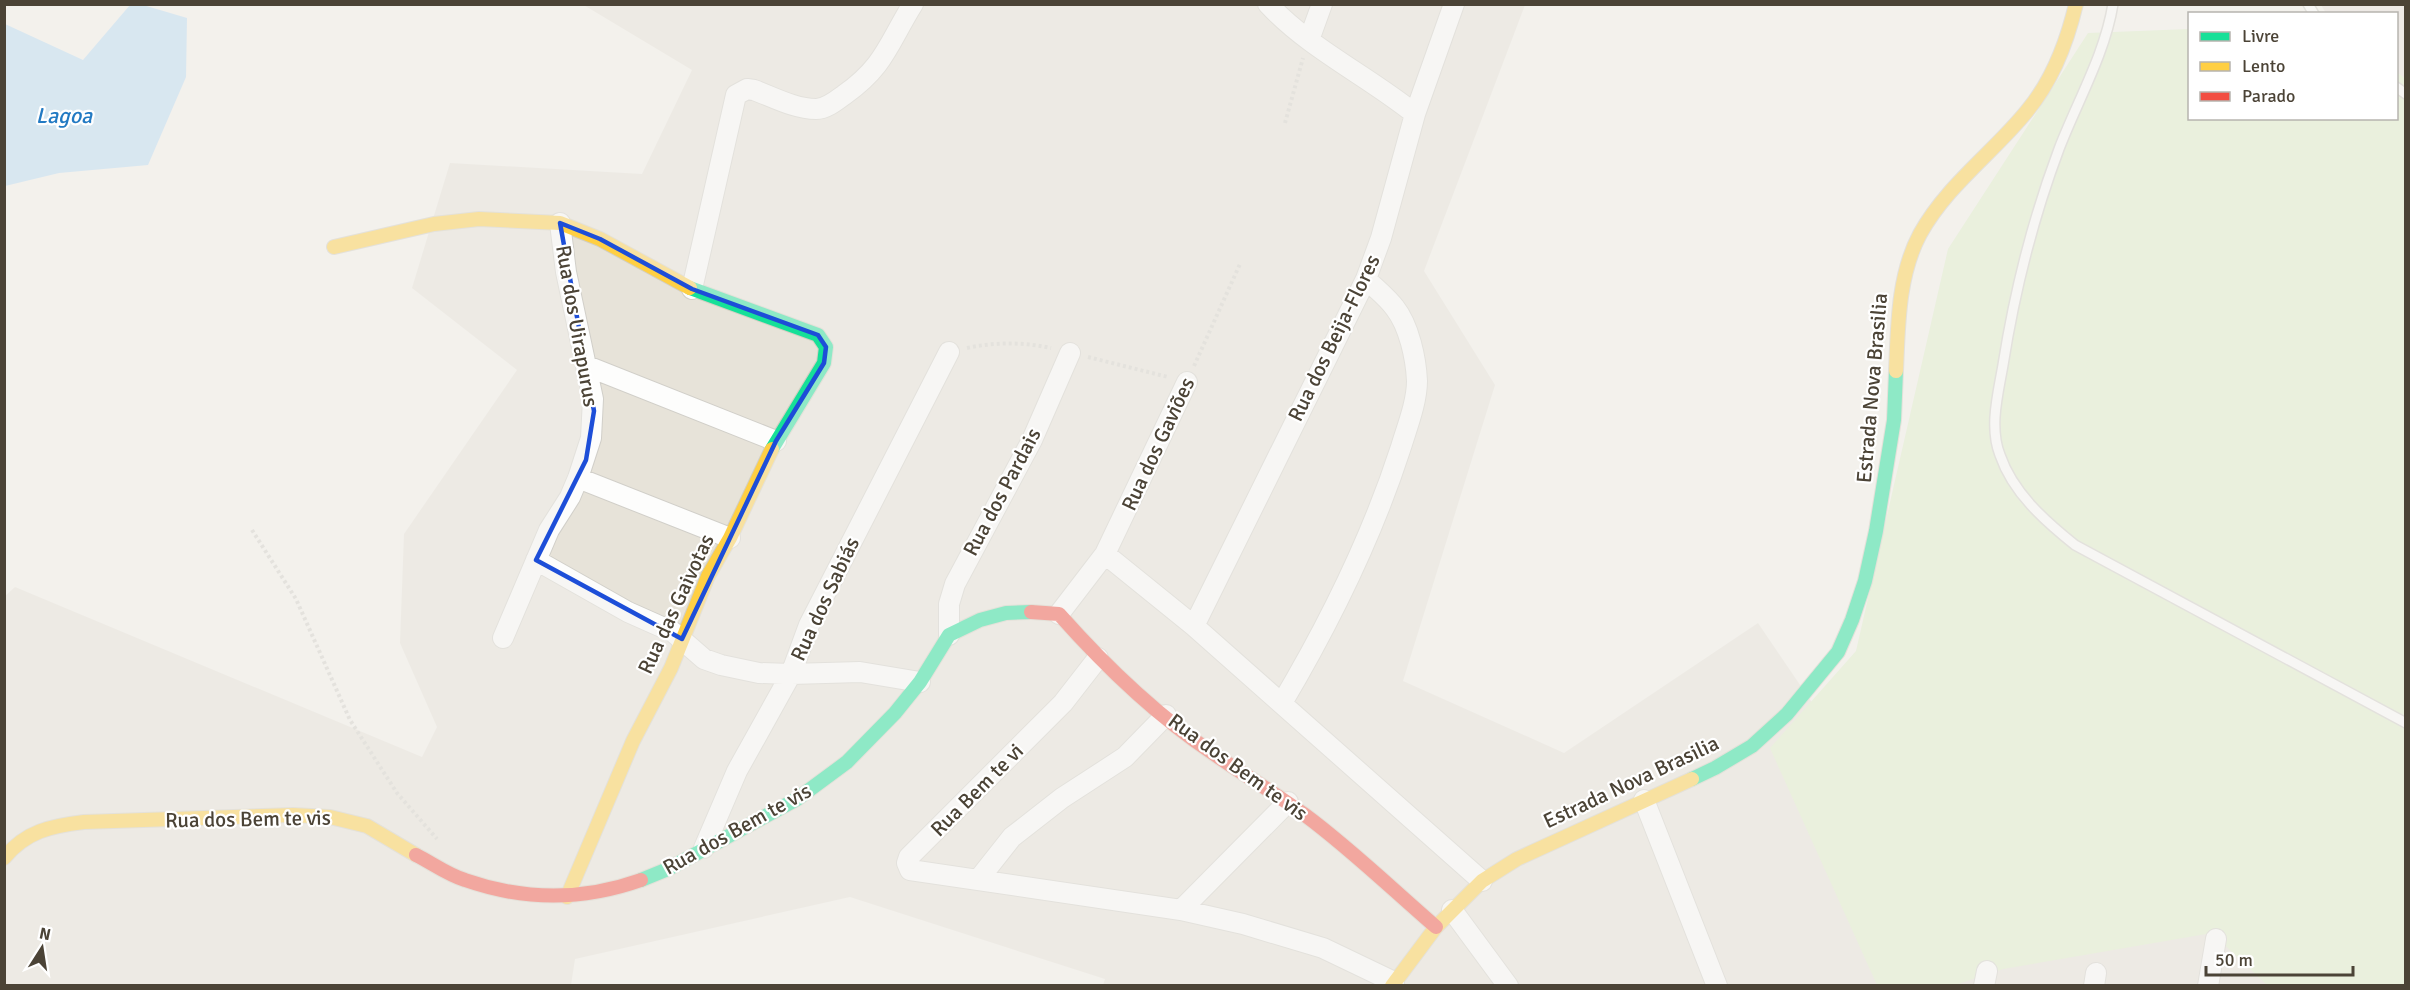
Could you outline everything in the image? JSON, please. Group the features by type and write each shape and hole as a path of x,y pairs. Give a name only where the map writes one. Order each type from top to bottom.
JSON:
{"street":[{"path":"693,289 736,95 747,89 806,108 819,109 830,105 859,85 880,63 913,4"},
{"path":"1269,4 1283,20 1309,40 1387,92 1415,114"},
{"path":"1309,40 1322,4"},
{"name":"Rua dos Beija-Flores","path":"1194,626 1366,279 1381,238 1415,114 1454,4"},
{"name":"Estrada Nova Brasilia","path":"1393,984 1436,927 1482,881 1517,859 1715,768 1752,746 1787,714 1838,652 1852,620 1865,580 1876,531 1894,420 1898,327 1903,281 1919,237 1939,203 2028,110 2054,70 2070,31 2076,4"},
{"name":"Rua dos Uirapurus","path":"334,247 434,224 479,219 560,223 600,239 693,289 818,335"},
{"name":"Rua dos Uirapurus","path":"503,638 549,530 570,497 586,460 593,422 593,399 566,272 560,223"},
{"path":"1282,703 1330,619 1389,485 1414,401 1417,383 1415,361 1406,330 1395,308 1366,279"},
{"name":"Rua das Gaivotas","path":"567,897 629,750 661,688 708,576 730,538 776,441 824,363 826,347 818,335"},
{"name":"Rua dos Sabiás","path":"705,848 737,771 791,674 809,625 949,352"},
{"name":"Rua dos Pardais","path":"949,635 950,604 959,575 1032,440 1070,353"},
{"path":"587,366 776,441"},
{"name":"Rua dos Gaviões","path":"1059,614 1105,555 1187,382"},
{"path":"578,478 730,538"},
{"path":"1105,555 1194,626 1482,881"},
{"path":"536,560 628,612 673,632 698,654 721,665 759,672 791,674 860,672 920,682"},
{"path":"949,635 980,620 1005,613 1043,611 1059,614"},
{"name":"Rua dos Bem te vis","path":"1059,614 1098,658 1166,715 1177,727 1212,754 1288,802 1436,927"},
{"name":"Rua dos Bem te vis","path":"4,858 30,833 51,826 84,822 293,815 330,817 368,826 398,845 464,880 531,896 567,897 638,882 668,869 797,799 847,762 895,713 920,682 949,635"},
{"name":"Rua Bem te vi","path":"1098,658 1063,703 909,858 907,863 910,870 1180,910 1306,942 1345,958 1393,984"},
{"path":"978,880 1012,837 1062,798 1125,756 1166,715"},
{"path":"1644,800 1717,986"},
{"path":"1180,910 1288,802"},
{"path":"1452,910 1508,986"},
{"path":"2208,986 2216,939"}],"lane":[{"path":"2113,4 2100,54 2081,93 2038,205 2016,285 1995,413 1999,454 2009,475 2027,500 2047,523 2075,545 2406,723"}],"path":[{"path":"1285,123 1309,40"},
{"name":"Rua dos Gaviões","path":"1187,382 1240,264"},
{"path":"252,530 296,599 350,720 397,793 444,845"}],"highlighted area":[{"path":"560,223 600,239 692,289 818,335 826,347 824,363 776,441 682,639 536,560 586,460 594,411"}],"shaded area":[{"path":"582,4 1525,5 1424,271 1495,385 1403,681 1564,753 1758,623 1847,754 2241,903 2322,985 1103,985 1105,979 850,897 575,959 571,985 5,986 4,597 15,587 422,757 437,727 400,643 404,534 517,370 412,288 450,163 642,174 692,70"},
{"path":"2321,5 2405,5 2405,79 2398,73 2398,12 2325,12"}],"green space":[{"path":"2188,29 2188,120 2398,120 2398,73 2405,79 2405,985 2267,985 2212,933 2003,969 1955,985 1877,985 1770,748 1856,651 1948,249 2088,33"}],"water":[{"name":"Lagoa","path":"130,5 143,5 187,18 186,77 148,165 59,173 5,186 5,24 83,60"}],"traffic: fast":[{"path":"690,288 818,335 826,347 824,363 772,449"},
{"path":"1692,779 1752,746 1787,714 1838,652 1865,581 1876,531 1894,420 1896,371"},
{"path":"641,880 668,869 797,799 847,762 895,713 920,682 949,635 980,620 1006,613 1031,612"}],"traffic: slow":[{"path":"1896,371 1903,283 1920,234 1943,200 2014,126 2036,99 2058,60 2076,4"},
{"path":"334,247 434,224 479,219 560,223 600,239 690,288"},
{"path":"567,897 633,741 671,668 708,576 730,538 772,449"},
{"path":"1392,986 1436,927 1482,881 1517,859 1692,779"},
{"path":"4,858 21,842 40,831 84,822 293,815 330,817 367,826 416,855"}],"traffic: jam":[{"path":"1031,612 1059,614 1113,671 1172,723 1322,828 1436,927"},
{"path":"416,855 459,878 487,887 531,895 575,895 597,892 641,880"}]}
